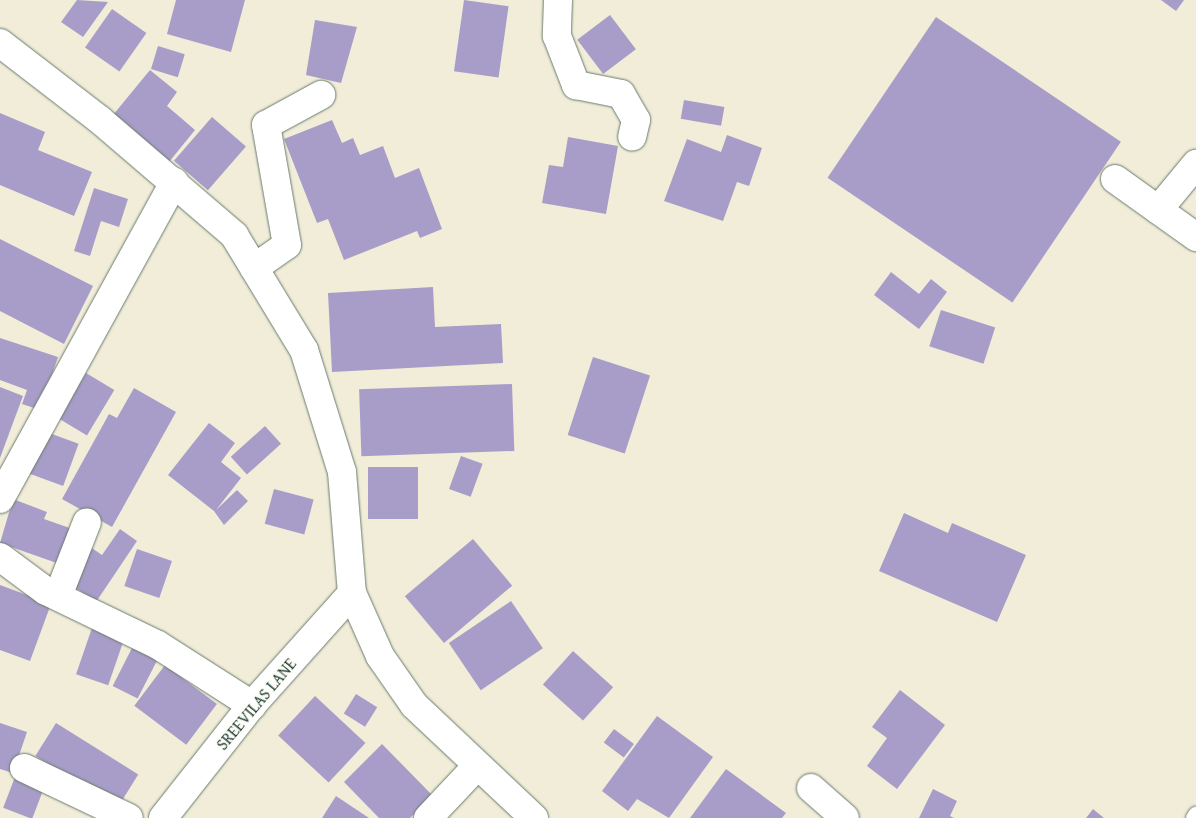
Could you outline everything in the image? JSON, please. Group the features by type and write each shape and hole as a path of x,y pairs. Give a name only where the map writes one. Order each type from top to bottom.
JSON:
{"street":[{"path":"558,0 557,36 576,85 621,94 636,120 632,137"},
{"path":"0,43 174,182 234,235 304,350 342,472 352,593 380,656 414,705 534,818"},
{"path":"254,268 287,245 266,125 321,95"},
{"path":"1158,210 1196,164"},
{"path":"1115,179 1196,237"},
{"path":"0,499 174,182"},
{"path":"58,596 86,522"},
{"path":"0,557 58,596 158,645 252,705"},
{"name":"SREEVILAS LANE","path":"163,818 252,705 352,593"},
{"path":"428,818 477,766"},
{"path":"24,768 129,818"},
{"path":"811,788 845,818"}],"building":[{"path":"77,0 108,2 83,37 61,22"},
{"path":"176,0 245,0 231,52 167,34"},
{"path":"464,0 509,6 499,78 454,71"},
{"path":"1161,0 1184,0 1176,11"},
{"path":"112,9 146,33 119,72 85,48"},
{"path":"610,15 636,49 603,74 577,40"},
{"path":"936,17 1121,142 1012,303 828,178"},
{"path":"315,20 357,27 341,83 306,75"},
{"path":"158,46 185,54 178,77 151,69"},
{"path":"150,70 177,92 167,106 195,130 169,162 113,115"},
{"path":"684,100 724,107 721,126 681,119"},
{"path":"0,113 45,132 38,150 92,172 74,216 0,185"},
{"path":"212,117 246,147 208,190 174,161"},
{"path":"332,120 342,143 353,138 360,155 383,146 395,178 419,168 442,229 420,238 417,231 344,260 328,219 317,223 284,139"},
{"path":"727,135 762,148 749,186 737,182 723,221 664,201 687,139 721,152"},
{"path":"568,137 618,146 606,214 542,203 549,165 563,167"},
{"path":"94,188 128,199 119,227 101,221 90,256 74,251"},
{"path":"0,239 93,286 64,344 0,311"},
{"path":"891,272 919,294 931,279 947,292 919,329 874,295"},
{"path":"433,287 435,327 501,324 503,363 332,372 328,293"},
{"path":"941,310 995,328 983,364 929,346"},
{"path":"0,338 58,357 40,410 22,404 27,390 0,380"},
{"path":"593,357 650,376 625,454 568,435"},
{"path":"86,373 114,390 87,435 59,418"},
{"path":"512,384 514,451 361,456 359,389"},
{"path":"0,387 23,396 0,458"},
{"path":"134,388 176,412 112,527 62,499 109,414 117,418"},
{"path":"209,423 235,443 221,462 241,478 216,510 237,490 248,501 224,525 214,511 168,475"},
{"path":"265,426 281,444 247,475 231,457"},
{"path":"41,430 79,444 63,486 26,472"},
{"path":"461,456 483,464 471,497 449,489"},
{"path":"368,467 418,467 418,519 368,519"},
{"path":"274,489 314,500 304,534 265,524"},
{"path":"13,499 47,512 44,519 81,532 68,567 0,543"},
{"path":"904,513 948,533 952,523 1026,555 997,622 879,571"},
{"path":"120,529 137,541 96,602 70,584 86,544 102,555"},
{"path":"473,539 512,586 444,643 405,596"},
{"path":"137,549 172,561 159,598 124,586"},
{"path":"0,585 51,604 30,661 0,650"},
{"path":"511,601 543,648 481,690 449,643"},
{"path":"93,625 125,636 108,685 76,674"},
{"path":"134,644 159,657 138,699 113,686"},
{"path":"573,651 613,687 583,721 543,684"},
{"path":"165,665 217,704 186,745 134,706"},
{"path":"900,690 945,725 897,789 867,766 887,738 872,727"},
{"path":"356,694 377,707 365,727 344,714"},
{"path":"315,696 365,743 329,783 278,735"},
{"path":"657,716 713,757 669,818 637,799 628,811 602,791"},
{"path":"0,723 27,732 13,773 0,769"},
{"path":"56,723 138,774 118,807 35,756"},
{"path":"614,729 634,744 624,758 604,743"},
{"path":"382,744 433,796 410,818 379,818 344,782"},
{"path":"726,769 786,813 782,818 690,818"},
{"path":"15,777 44,788 32,818 3,808"},
{"path":"933,789 957,801 950,816 954,818 919,818"},
{"path":"336,796 369,818 322,818"},
{"path":"1093,809 1104,818 1086,818"}]}
